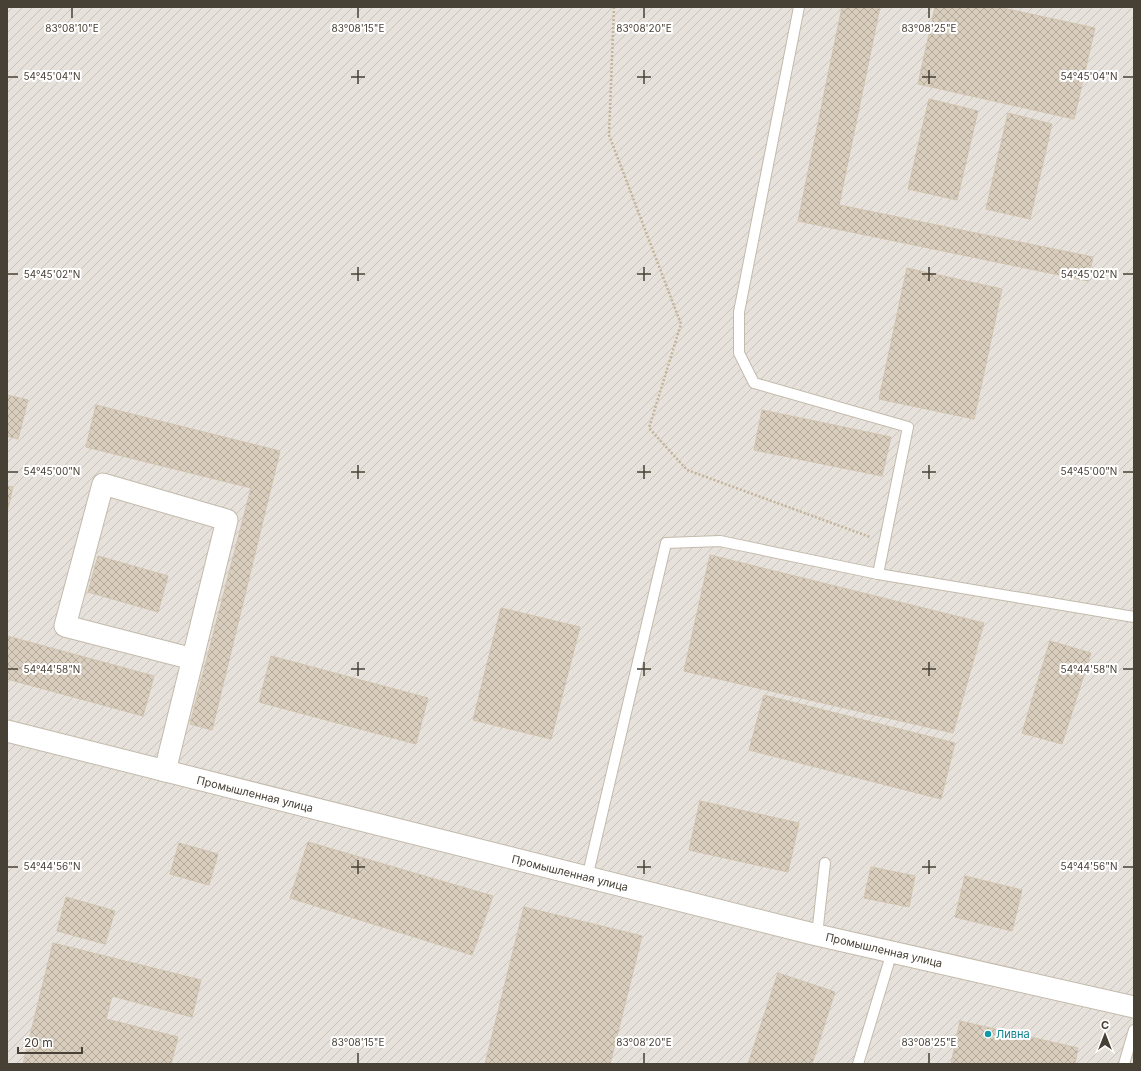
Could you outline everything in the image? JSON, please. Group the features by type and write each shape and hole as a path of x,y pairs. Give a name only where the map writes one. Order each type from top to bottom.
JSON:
{"street":[{"path":"165,771 193,659 227,520 103,484 65,626 193,659"},
{"name":"Промышленная улица","path":"7,731 817,935 1134,1007"}],"lane":[{"path":"799,7 739,312 739,353 754,384 908,427 878,574"},
{"path":"587,878 666,543 720,541 878,574 1134,617"},
{"path":"817,935 825,863"},
{"path":"858,1064 892,952"},
{"path":"1124,1064 1134,1030"}],"path":[{"path":"614,7 609,135 681,324 650,428 686,470 884,543"}],"shaded area":[{"path":"7,7 1134,7 1134,1064 7,1064"}],"building":[{"path":"842,7 880,7 839,205 1093,257 1088,281 798,221"},
{"path":"935,7 998,7 1095,28 1074,119 918,84"},
{"path":"929,99 978,111 957,200 908,189"},
{"path":"1008,113 1052,124 1030,219 986,209"},
{"path":"907,268 1002,289 974,419 879,399"},
{"path":"7,395 28,400 18,439 7,436"},
{"path":"96,405 280,451 212,730 190,724 251,488 86,447"},
{"path":"762,410 891,437 882,476 754,450"},
{"path":"7,486 13,487 7,512"},
{"path":"710,555 984,623 953,733 684,671"},
{"path":"98,556 168,576 158,612 88,592"},
{"path":"501,608 580,627 551,739 473,720"},
{"path":"7,636 154,676 143,716 7,679"},
{"path":"1050,641 1091,653 1062,744 1022,733"},
{"path":"271,656 428,698 416,744 259,702"},
{"path":"764,695 955,743 941,799 749,750"},
{"path":"700,801 799,823 788,872 689,850"},
{"path":"308,842 493,896 472,955 290,898"},
{"path":"179,843 218,854 209,885 170,874"},
{"path":"871,867 915,876 909,907 864,898"},
{"path":"965,876 1022,890 1012,931 955,917"},
{"path":"66,897 115,911 105,944 57,931"},
{"path":"524,907 642,936 610,1064 485,1064"},
{"path":"53,943 201,980 192,1017 112,996 106,1019 178,1037 171,1064 23,1064"},
{"path":"778,973 835,992 812,1064 748,1064"},
{"name":"Ливна","path":"960,1021 1078,1048 1075,1064 951,1064"}],"place":[{"name":"Ливна","path":"988,1034"}]}
